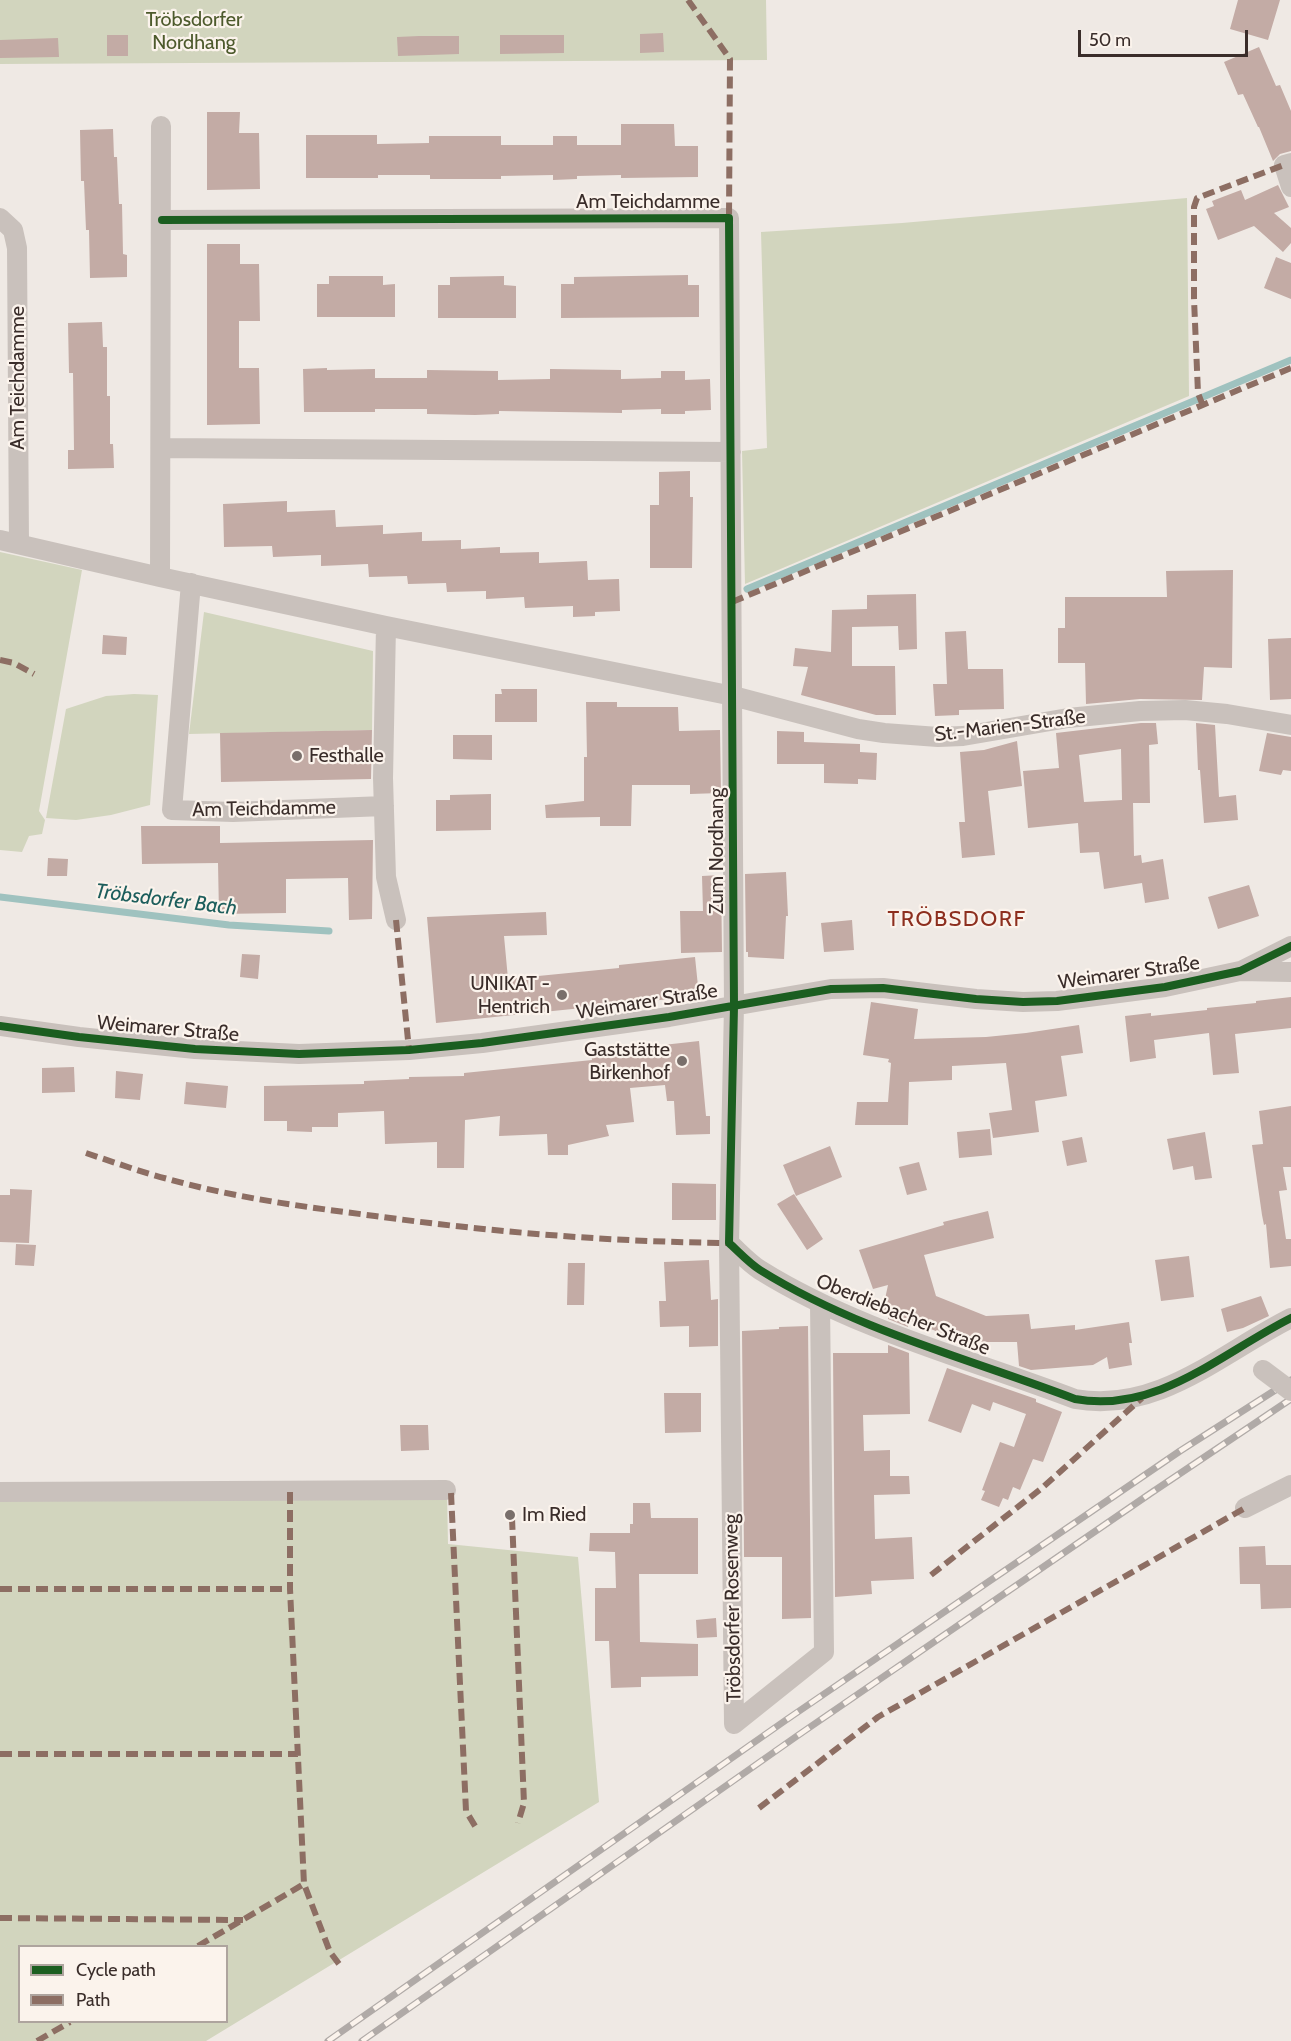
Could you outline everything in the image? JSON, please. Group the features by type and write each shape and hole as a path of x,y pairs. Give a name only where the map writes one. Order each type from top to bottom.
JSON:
{"street":[{"path":"160,577 161,126"},
{"path":"1291,163 1284,165 1291,188"},
{"name":"Am Teichdamme","path":"0,218 13,230 17,248 9,542 386,626 733,696 729,218 162,220"},
{"path":"161,448 731,452"},
{"name":"Am Teichdamme","path":"191,583 172,810 233,812 384,806"},
{"path":"386,626 384,806 386,877 396,920"},
{"name":"St.-Marien-Straße","path":"733,696 858,729 939,736 963,736 1068,718 1140,711 1185,710 1227,714 1291,725"},
{"name":"Zum Nordhang","path":"733,696 734,1006"},
{"name":"Weimarer Straße","path":"1240,971 1291,946"},
{"name":"Weimarer Straße","path":"0,1026 184,1048 310,1054 409,1050 482,1043 669,1017 831,989 883,988 1000,1001 1057,1001 1165,987 1240,971 1291,972"},
{"path":"729,1243 734,1006"},
{"name":"Tröbsdorfer Rosenweg","path":"729,1243 734,1724 824,1653 820,1303"},
{"name":"Oberdiebacher Straße","path":"729,1243 758,1269 820,1303 908,1339 1075,1399 1096,1402 1126,1400 1162,1390 1291,1318"},
{"path":"1242,1347 1251,1360 1291,1391"},
{"path":"1245,1508 1291,1485"},
{"path":"0,1492 446,1490"}],"green space":[{"name":"Tröbsdorfer Nordhang","path":"0,0 766,0 767,60 0,64"},
{"path":"1187,198 1189,396 745,584 742,451 767,448 761,232 902,223"},
{"path":"0,552 82,570 39,811 45,820 42,834 29,836 22,852 0,850"},
{"path":"204,612 373,651 372,730 189,734"},
{"path":"158,695 150,805 111,815 76,820 46,818 66,709 106,696"},
{"path":"447,1494 448,1544 578,1557 599,1802 206,2041 0,2041 0,1495"}],"building":[{"path":"1238,0 1280,0 1268,40 1230,29"},
{"path":"663,33 664,52 640,53 640,34"},
{"path":"107,35 128,35 128,56 107,56"},
{"path":"500,35 564,35 564,53 500,54"},
{"path":"459,36 459,54 398,56 397,37"},
{"path":"58,38 59,57 0,58 0,40"},
{"path":"1259,47 1276,86 1280,85 1291,111 1291,151 1280,154 1273,161 1243,94 1238,95 1224,62"},
{"path":"207,112 240,112 239,133 259,133 260,189 207,190"},
{"path":"621,124 674,124 675,146 698,146 698,177 621,178 621,175 577,176 577,179 553,180 553,175 501,176 501,179 430,179 430,175 378,175 378,178 306,178 306,135 377,135 377,144 429,143 429,136 501,136 501,145 553,145 553,136 577,136 577,145 621,145"},
{"path":"113,129 119,204 122,204 123,254 127,255 127,277 90,278 89,230 86,230 84,181 81,181 80,130"},
{"path":"1278,185 1289,207 1274,213 1291,228 1291,243 1283,252 1254,226 1218,240 1206,209 1214,206 1212,201 1241,190 1245,200"},
{"path":"207,244 240,244 240,264 259,264 260,321 239,321 239,368 259,368 260,424 207,425"},
{"path":"1276,257 1291,263 1291,299 1264,288"},
{"path":"688,275 688,285 699,285 699,317 561,318 561,284 574,284 574,277"},
{"path":"329,276 383,276 383,285 395,284 395,317 317,317 317,284 329,284"},
{"path":"504,276 504,285 516,286 516,318 438,318 438,285 450,285 450,277"},
{"path":"102,322 103,347 107,347 107,396 110,396 110,444 113,444 114,468 68,469 68,450 74,450 73,373 69,373 68,323"},
{"path":"327,368 327,370 375,369 375,378 427,378 427,370 498,371 498,380 550,379 550,369 621,370 621,379 661,378 661,371 685,371 685,380 710,379 711,410 685,411 685,414 661,414 661,409 622,410 622,413 499,411 499,414 475,415 427,414 427,409 304,412 303,369"},
{"path":"690,471 690,497 693,497 692,568 650,568 650,505 659,505 659,472"},
{"path":"287,501 287,512 335,510 336,527 383,525 383,534 422,532 422,541 461,540 461,549 500,547 500,553 539,552 539,563 587,561 588,580 619,579 620,611 595,612 595,616 573,617 573,606 525,608 524,597 486,599 486,591 447,592 446,583 408,584 407,576 369,577 368,564 321,566 321,555 273,557 272,546 224,547 223,504"},
{"path":"1233,570 1232,668 1204,667 1202,700 1140,699 1086,704 1085,663 1058,663 1058,628 1065,628 1065,597 1167,597 1166,571"},
{"path":"916,594 917,649 899,650 898,626 852,627 852,666 895,666 896,715 876,715 801,695 808,667 793,666 795,648 831,652 832,610 867,609 867,595"},
{"path":"966,631 968,669 1003,669 1004,709 959,710 959,715 935,716 933,684 947,684 945,632"},
{"path":"103,635 127,637 126,655 102,654"},
{"path":"1291,638 1291,699 1270,700 1268,639"},
{"path":"501,689 537,689 537,722 495,722 495,694 502,694"},
{"path":"586,702 617,702 617,707 678,707 679,731 720,730 721,793 690,794 690,785 632,785 631,826 600,826 600,817 546,818 545,805 584,801 584,757 587,757"},
{"path":"1156,723 1158,744 1149,745 1150,803 1133,803 1134,856 1141,855 1142,863 1163,859 1169,899 1145,903 1142,883 1104,889 1099,852 1080,853 1078,823 1028,828 1023,771 1059,768 1056,733","holes":["1121,749 1122,800 1084,802 1079,755"]},
{"path":"1196,723 1215,725 1219,797 1236,795 1238,820 1204,823"},
{"name":"Festhalle","path":"372,730 371,779 221,782 220,733"},
{"path":"777,731 804,732 804,742 860,744 860,752 877,753 876,780 858,779 858,784 824,783 824,764 777,764"},
{"path":"1267,733 1291,737 1291,771 1283,770 1281,775 1259,771"},
{"path":"453,735 492,735 492,760 453,759"},
{"path":"1017,741 1022,786 988,791 995,855 962,858 959,822 965,822 960,752 984,750"},
{"path":"491,794 491,830 436,831 436,800 450,800 450,795"},
{"path":"141,826 220,826 220,843 373,840 372,919 349,920 348,878 286,879 286,913 219,914 218,863 142,864"},
{"path":"48,858 68,859 67,876 47,876"},
{"path":"786,872 788,916 786,916 784,959 748,957 748,952 746,952 745,874"},
{"path":"721,875 722,952 681,953 680,911 703,911 702,876"},
{"path":"1249,885 1259,916 1218,929 1208,897"},
{"path":"546,912 547,935 504,936 508,979 619,968 619,965 695,957 699,996 436,1023 427,917"},
{"path":"852,920 854,950 824,952 821,923"},
{"path":"242,954 260,955 258,979 240,977"},
{"path":"1291,997 1291,1028 1235,1034 1239,1073 1213,1075 1209,1033 1154,1040 1156,1058 1130,1062 1125,1016 1151,1013 1151,1016 1207,1010 1207,1008"},
{"path":"871,1002 918,1009 914,1039 986,1037 1079,1025 1083,1053 1061,1056 1067,1096 1035,1101 1039,1132 993,1138 989,1113 1012,1110 1006,1063 952,1066 952,1080 909,1082 908,1125 855,1125 857,1102 888,1102 891,1063 888,1062 889,1059 863,1055"},
{"path":"699,1041 706,1116 710,1116 710,1134 676,1135 674,1101 667,1101 665,1085 630,1088 634,1122 606,1125 609,1136 568,1145 568,1155 548,1155 547,1134 499,1136 500,1116 465,1120 464,1168 437,1168 437,1142 385,1144 384,1111 338,1113 338,1127 312,1127 312,1132 287,1131 287,1121 264,1121 264,1086 364,1084 364,1081 409,1079 409,1077 464,1076 464,1073 592,1060 591,1053"},
{"path":"74,1067 75,1092 42,1093 42,1068"},
{"path":"116,1071 143,1074 140,1100 115,1098"},
{"path":"186,1082 228,1086 226,1108 184,1104"},
{"path":"1291,1106 1291,1167 1283,1167 1287,1190 1279,1191 1286,1239 1291,1239 1291,1266 1270,1268 1266,1224 1264,1225 1262,1215 1252,1145 1263,1144 1259,1111"},
{"path":"990,1129 992,1155 959,1158 957,1132"},
{"path":"1205,1132 1212,1178 1195,1180 1193,1166 1173,1170 1167,1139"},
{"path":"1082,1137 1087,1162 1067,1166 1062,1141"},
{"path":"830,1146 842,1177 796,1196 783,1165"},
{"path":"919,1162 927,1190 907,1195 899,1167"},
{"path":"672,1183 716,1184 716,1220 672,1220"},
{"path":"10,1189 32,1190 29,1243 0,1242 0,1195 10,1195"},
{"path":"794,1194 823,1239 807,1250 777,1204"},
{"path":"988,1211 994,1238 924,1255 936,1296 986,1316 1029,1314 1031,1329 1075,1325 1075,1330 1129,1322 1132,1365 1109,1369 1107,1357 1093,1365 1031,1370 1019,1366 1017,1342 972,1342 971,1345 908,1320 908,1327 888,1319 888,1315 882,1313 888,1285 873,1289 859,1250 944,1225 943,1222"},
{"path":"16,1244 36,1245 34,1266 15,1265"},
{"path":"1189,1256 1194,1297 1161,1301 1155,1260"},
{"path":"709,1260 711,1300 718,1299 718,1346 689,1347 689,1326 660,1327 659,1301 666,1301 664,1262"},
{"path":"568,1263 585,1263 584,1305 567,1305"},
{"path":"1261,1296 1269,1316 1243,1328 1227,1332 1221,1309"},
{"path":"808,1326 811,1618 782,1619 782,1557 744,1557 742,1331"},
{"path":"888,1345 909,1353 910,1414 863,1415 864,1451 890,1450 890,1476 909,1476 910,1494 874,1495 875,1539 912,1537 914,1579 871,1581 872,1594 835,1597 833,1353 888,1353"},
{"path":"947,1368 1036,1399 1036,1402 1062,1412 1043,1462 1033,1459 1020,1490 1013,1487 1008,1500 1003,1498 999,1507 981,1500 985,1491 982,1490 1000,1442 1014,1447 1026,1414 993,1402 990,1411 972,1404 961,1433 928,1421"},
{"path":"664,1393 701,1393 701,1432 665,1433"},
{"path":"400,1425 428,1425 429,1450 401,1451"},
{"path":"633,1503 650,1503 651,1518 698,1518 698,1574 639,1574 640,1642 698,1644 698,1676 641,1677 641,1687 611,1688 609,1641 595,1641 595,1588 616,1588 615,1552 589,1551 590,1533 630,1533 630,1524 633,1524"},
{"path":"1265,1546 1266,1565 1291,1565 1291,1608 1261,1609 1260,1584 1240,1584 1239,1547"},
{"path":"716,1618 717,1637 697,1638 696,1620"}],"waterway":[{"path":"747,589 1291,360"},
{"name":"Tröbsdorfer Bach","path":"0,897 229,925 329,931"}],"railway":[{"path":"328,2041 786,1720 1180,1451 1291,1380"},
{"path":"362,2041 797,1736 1291,1399"}],"marked path":[{"path":"688,0 730,59 729,218"},
{"path":"1203,406 1198,393 1194,299 1194,207 1197,198 1284,165"},
{"path":"732,602 1291,368"},
{"path":"0,660 14,663 34,674"},
{"path":"396,920 409,1050"},
{"path":"86,1153 193,1186 323,1209 419,1222 551,1235 640,1241 729,1243"},
{"path":"931,1575 1042,1488 1142,1398"},
{"path":"290,1492 290,1589 304,1884 330,1952 339,1964"},
{"path":"451,1493 466,1811 478,1831"},
{"path":"759,1808 878,1717 1245,1508"},
{"path":"512,1518 524,1803 518,1823"},
{"path":"0,1589 290,1589"},
{"path":"0,1754 298,1754"},
{"path":"200,1945 304,1884"},
{"path":"0,1918 243,1920"},
{"path":"37,2041 68,2023"}],"cycle path":[{"path":"162,220 729,218 734,1006 729,1243 760,1270 835,1310 914,1342 1075,1399 1105,1401 1134,1398 1161,1389 1214,1363 1291,1318"},
{"path":"0,1026 195,1049 299,1054 409,1050 482,1043 669,1017 831,989 883,988 976,999 1023,1002 1057,1001 1165,987 1240,971 1291,946"}],"place":[{"name":"Festhalle","path":"297,756"},
{"name":"UNIKAT - Hentrich","path":"562,995"},
{"name":"Gaststätte Birkenhof","path":"682,1061"},
{"name":"Im Ried","path":"510,1515"}],"district":[{"name":"TRÖBSDORF","path":"957,920"}]}
